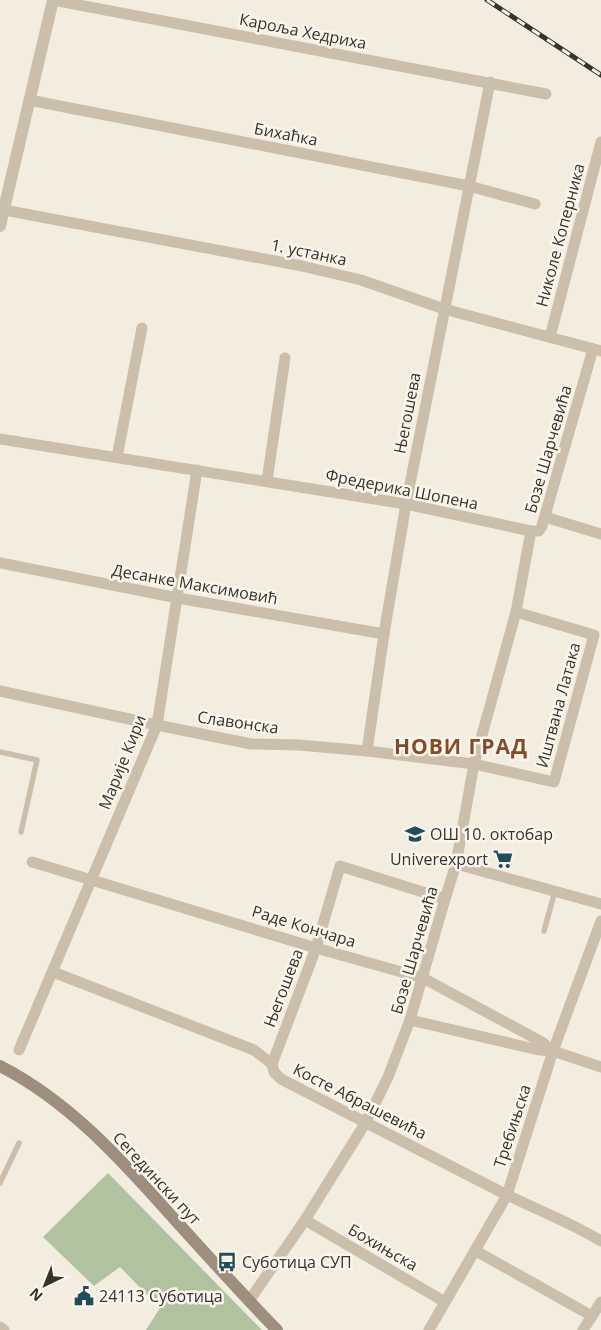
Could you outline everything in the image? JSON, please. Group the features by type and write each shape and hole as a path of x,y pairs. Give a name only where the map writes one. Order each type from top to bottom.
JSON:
{"main road":[{"name":"Сегедински пут","path":"0,1066 41,1090 79,1121 134,1175 277,1330"}],"street":[{"name":"Кароља Хедриха","path":"53,0 546,94"},
{"path":"0,226 53,0"},
{"name":"Његошева","path":"367,751 406,504 490,82"},
{"name":"Бихаћка","path":"29,100 469,186 536,204"},
{"name":"Николе Коперника","path":"550,337 601,142"},
{"name":"1. устанка","path":"4,210 302,266 361,280 444,309 597,350"},
{"path":"117,457 142,328"},
{"name":"Бозе Шарчевића","path":"249,1301 305,1220 366,1122 388,1077 410,1020 444,899 456,864 474,764 516,612 531,532 539,531 546,517 597,350"},
{"path":"267,481 285,358"},
{"name":"Фредерика Шопена","path":"0,439 406,504 531,532"},
{"name":"Марије Кири","path":"19,1050 90,880 158,725 197,470"},
{"path":"546,517 601,534"},
{"name":"Десанке Максимовић","path":"0,563 178,598 384,634"},
{"name":"Иштвана Латака","path":"474,764 554,782 594,635 516,612"},
{"name":"Славонска","path":"0,691 251,744 299,745 367,751 474,764"},
{"name":"Раде Кончара","path":"32,862 316,948 423,978 542,1042 553,1051"},
{"path":"456,864 601,904"},
{"name":"Његошева","path":"272,1064 316,948 340,866 444,899"},
{"name":"Требињска","path":"429,1330 507,1195 553,1051 601,921"},
{"name":"Косте Абрашевића","path":"53,972 254,1050 272,1064 274,1072 281,1079 507,1195 601,1240"},
{"name":"Раде Кончара","path":"410,1020 539,1050 553,1051 601,1067"},
{"name":"Бохињска","path":"305,1220 445,1302"},
{"path":"476,1251 592,1316"},
{"path":"584,1330 601,1302"},
{"path":"0,1327 4,1330"}],"lane":[{"path":"0,752 37,760 21,832"},
{"path":"544,931 555,891"},
{"path":"0,1183 19,1143"}],"green space":[{"path":"108,1173 262,1330 146,1330 160,1308 120,1267 94,1286 43,1237"}],"railway":[{"path":"487,0 601,75"}],"place":[{"name":"ОШ 10. октобар","path":"415,834"},
{"name":"Univerexport","path":"503,859"},
{"name":"Суботица СУП","path":"227,1262"},
{"name":"24113 Суботица","path":"84,1296"}],"district":[{"name":"НОВИ ГРАД","path":"461,747"}]}
